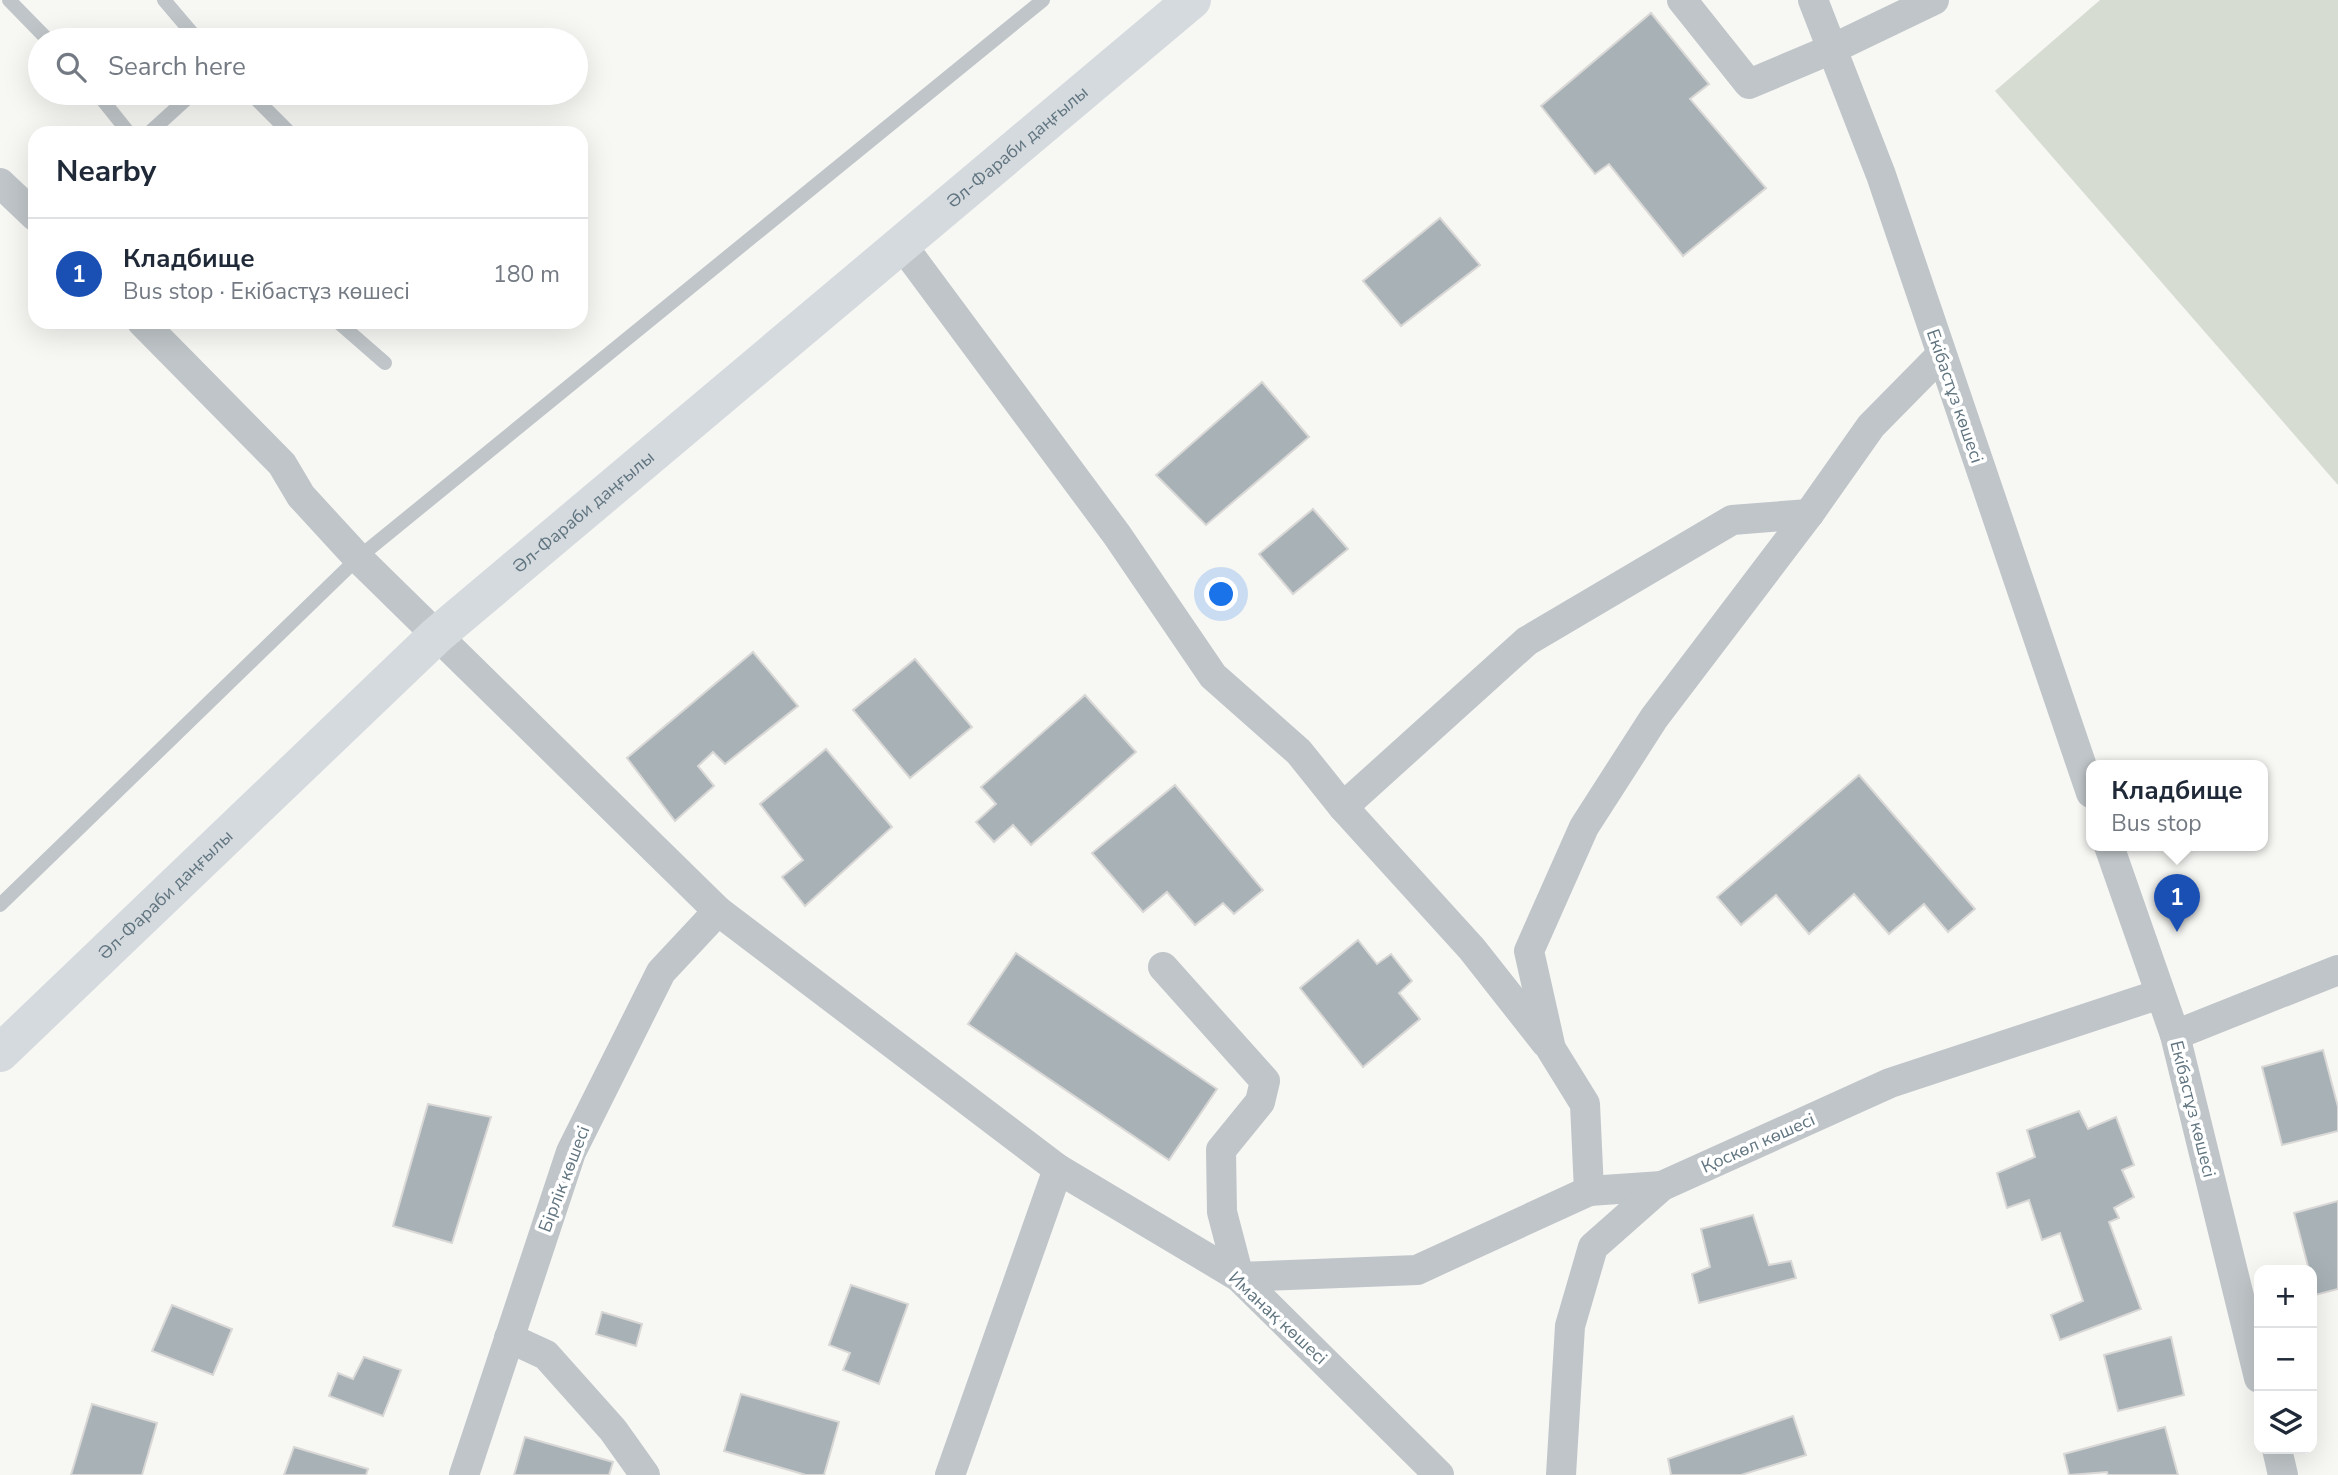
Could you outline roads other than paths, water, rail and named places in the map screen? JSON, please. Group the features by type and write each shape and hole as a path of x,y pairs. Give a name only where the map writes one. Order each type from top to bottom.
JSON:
{"main road":[{"name":"Әл-Фараби даңғылы","path":"0,1053 436,635 1192,0"}],"street":[{"path":"1682,0 1749,84 1832,49 1934,0"},
{"name":"Екібастұз көшесі","path":"1813,0 1881,175 2086,778"},
{"path":"0,183 28,209"},
{"path":"902,245 1117,534 1213,677 1299,752 1343,807 1472,948 1551,1049 1585,1104 1590,1191"},
{"name":"Иманақ көшесі","path":"149,329 282,464 301,496 358,558 718,911 1058,1169 1240,1277 1439,1475"},
{"path":"1551,1049 1529,951 1584,827 1654,718 1809,514 1871,426 1941,355"},
{"path":"1343,807 1527,641 1732,520 1809,514"},
{"name":"Екібастұз көшесі","path":"2111,851 2175,1035 2254,1358"},
{"name":"Бірлік көшесі","path":"464,1475 571,1152 661,972 718,911"},
{"path":"1163,967 1265,1081 1260,1102 1221,1150 1222,1212 1240,1277 1418,1270 1590,1191 1662,1186"},
{"path":"2175,1035 2338,970"},
{"name":"Қоскөл көшесі","path":"1561,1475 1570,1326 1593,1247 1662,1186 1890,1083 2160,994"},
{"path":"950,1475 1058,1169"},
{"path":"509,1338 546,1355 613,1430 645,1475"},
{"path":"2278,1454 2283,1475"}],"lane":[{"path":"9,0 36,28"},
{"path":"164,0 188,28"},
{"path":"0,905 358,558 1043,0"},
{"path":"107,105 123,126"},
{"path":"157,126 180,105"},
{"path":"262,105 283,126"},
{"path":"346,329 385,363"}],"place":[{"name":"Кладбище","path":"2177,932"}]}
